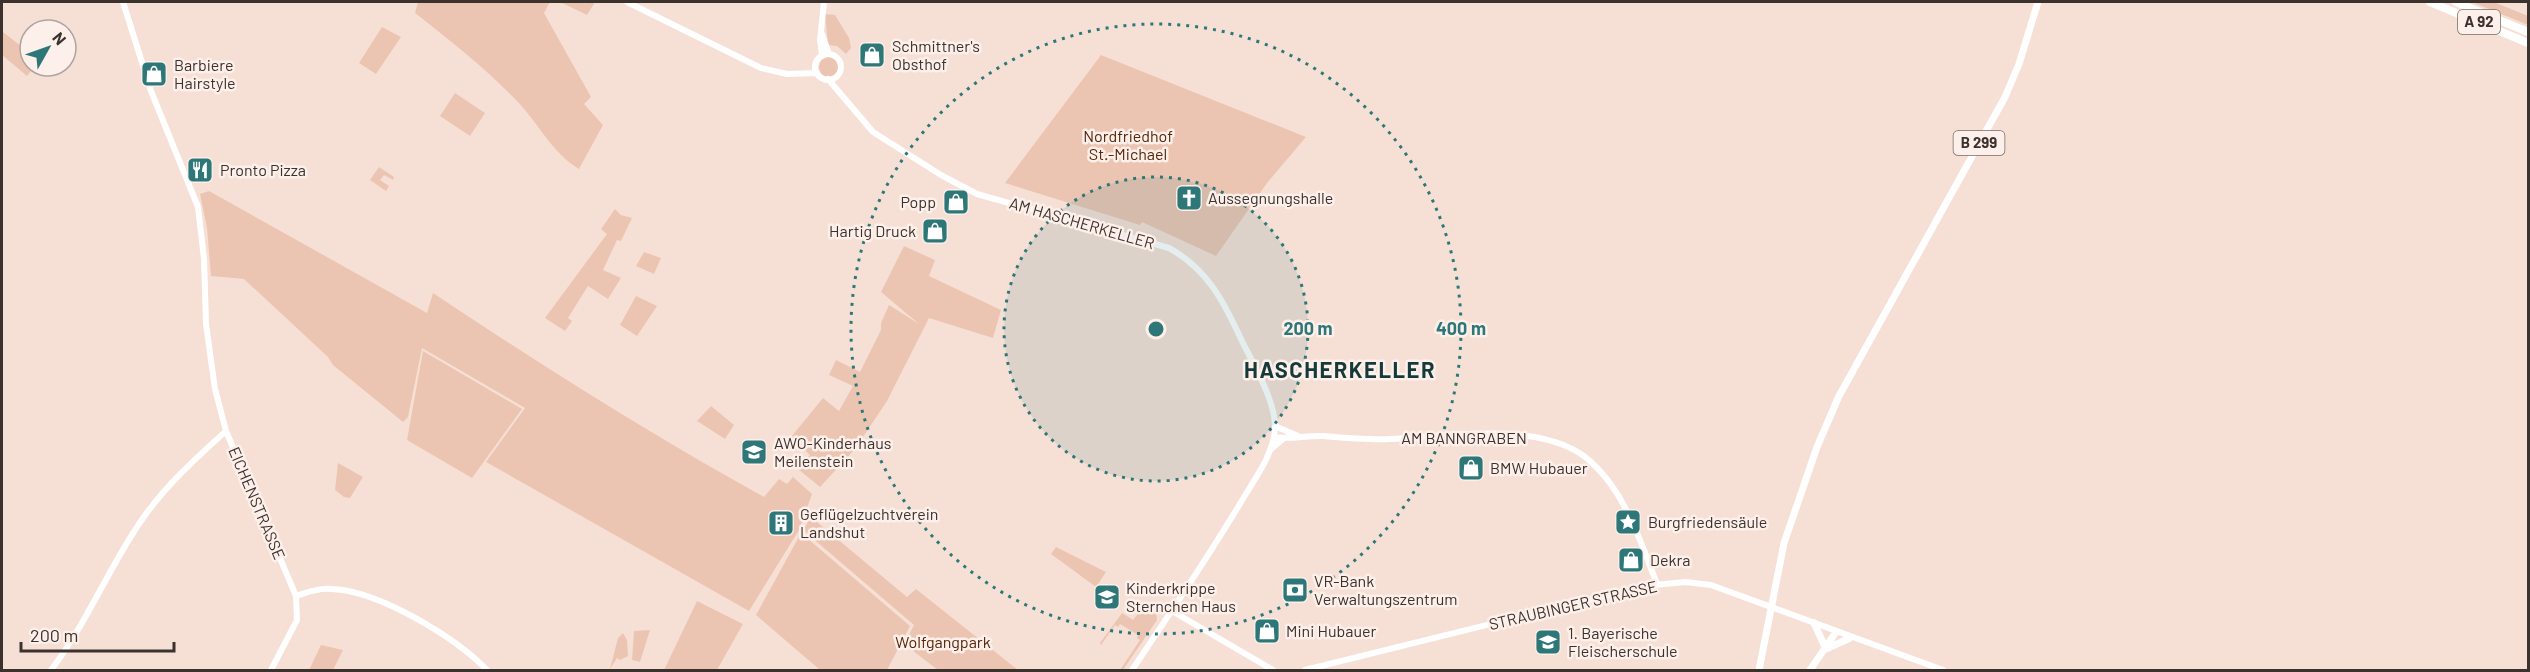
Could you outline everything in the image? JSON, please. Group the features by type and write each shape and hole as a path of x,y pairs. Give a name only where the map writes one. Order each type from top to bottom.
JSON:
{"highway":[{"name":"A 92","path":"2430,2 2529,43"},
{"name":"A 92","path":"2456,2 2529,32"}],"main road":[{"name":"EICHENSTRASSE","path":"123,2 151,91 188,179 200,219 206,324 215,389 226,431 296,596 297,620 271,670"},
{"path":"627,2 754,66 778,73 817,73 828,80 836,77 841,70 840,62 826,55"},
{"path":"824,2 822,33 826,55"},
{"name":"B 299","path":"1759,670 1784,543 1817,447 1839,396 2005,96 2019,64 2038,2"},
{"path":"796,74 816,65 826,55"},
{"path":"816,65 817,73"},
{"path":"836,77 841,94"},
{"name":"AM HASCHERKELLER","path":"828,80 867,126 897,149 977,194 1155,243 1186,258 1203,273 1219,294 1264,388 1275,426 1274,436 1270,450 1226,528 1132,670"},
{"name":"AM BANNGRABEN","path":"1275,426 1299,436"},
{"path":"51,670 86,621 145,516 175,479 226,431"},
{"name":"AM BANNGRABEN","path":"1274,436 1283,439 1299,436 1389,439 1510,435 1540,438 1569,447 1590,461 1603,475 1638,531 1657,584"},
{"name":"AM BANNGRABEN","path":"1270,450 1283,439"},
{"name":"STRAUBINGER STRASSE","path":"1305,670 1657,584 1698,582 1943,670"},
{"path":"296,596 317,589 334,589 377,602 431,627 487,670"},
{"path":"1172,611 1273,670"},
{"path":"1814,623 1826,649"},
{"path":"1810,670 1836,632"},
{"path":"1826,649 1850,638"}],"green space":[{"path":"418,2 550,2 544,13 591,97 584,104 603,125 579,169 561,155 505,89 468,55 415,13"},
{"path":"560,2 595,2 587,15"},
{"path":"2472,2 2494,2 2528,16 2528,25"},
{"path":"825,14 835,15 849,38 851,48 846,54 837,46 828,45"},
{"path":"382,27 401,37 376,74 359,63"},
{"path":"3,32 18,44 18,68 2,55"},
{"name":"Nordfriedhof St.-Michael","path":"1101,55 1306,137 1267,183 1216,256 1142,222 1140,225 1005,183"},
{"path":"825,57 833,57 839,63 839,71 833,77 825,77 819,71 819,63"},
{"path":"455,93 485,113 470,136 440,116"},
{"path":"379,167 394,177 393,180 384,175 380,180 389,186 386,191 370,180"},
{"path":"209,191 427,313 433,293 596,398 679,449 764,497 779,479 787,484 793,477 812,494 799,530 749,611 486,462 525,408 422,348 408,417 403,422 333,365 328,357 244,279 211,276 207,228 200,194"},
{"path":"615,209 621,215 632,218 621,241 617,240 603,270 621,278 608,299 588,286 568,318 572,321 565,331 545,318 607,234 601,229"},
{"path":"904,246 935,260 929,276 1001,310 993,338 929,318 887,401 855,449 820,487 798,469 810,455 791,437 823,398 839,411 853,386 829,375 836,360 860,372 881,330 881,323 889,305 919,324 881,292"},
{"path":"644,252 661,258 654,274 636,266"},
{"path":"636,296 657,306 637,336 620,325"},
{"path":"423,351 522,409 472,478 407,440"},
{"path":"711,406 734,425 725,439 697,421"},
{"path":"338,463 363,477 350,498 344,497 335,490"},
{"name":"Wolfgangpark","path":"811,517 907,597 916,589 1018,670 938,670 904,644 914,625 803,530"},
{"path":"801,533 910,626 887,670 820,670 756,615"},
{"path":"1056,547 1106,572 1096,587 1051,554"},
{"path":"697,601 743,624 717,670 664,670"},
{"path":"1145,605 1156,610 1157,620 1123,670 1120,670 1140,640 1137,638 1138,635 1120,624 1118,627 1115,625 1101,645 1100,643 1122,613 1133,620"},
{"path":"650,630 640,662 632,660 634,631"},
{"path":"623,633 627,640 628,656 620,660 617,658 610,669 618,638"},
{"path":"321,645 343,650 333,670 309,670"}],"place":[{"name":"Schmittner's Obsthof","path":"872,55"},
{"name":"Barbiere Hairstyle","path":"154,74"},
{"name":"Pronto Pizza","path":"200,170"},
{"name":"Aussegnungshalle","path":"1189,198"},
{"name":"Popp","path":"956,202"},
{"name":"Hartig Druck","path":"935,231"},
{"name":"AWO-Kinderhaus Meilenstein","path":"754,452"},
{"name":"BMW Hubauer","path":"1471,468"},
{"name":"Burgfriedensäule","path":"1628,522"},
{"name":"Geflügelzuchtverein Landshut","path":"781,523"},
{"name":"Dekra","path":"1631,560"},
{"name":"VR-Bank Verwaltungszentrum","path":"1295,590"},
{"name":"Kinderkrippe Sternchen Haus","path":"1107,597"},
{"name":"Mini Hubauer","path":"1267,631"},
{"name":"1. Bayerische Fleischerschule","path":"1548,642"}],"district":[{"name":"HASCHERKELLER","path":"1340,370"}]}
